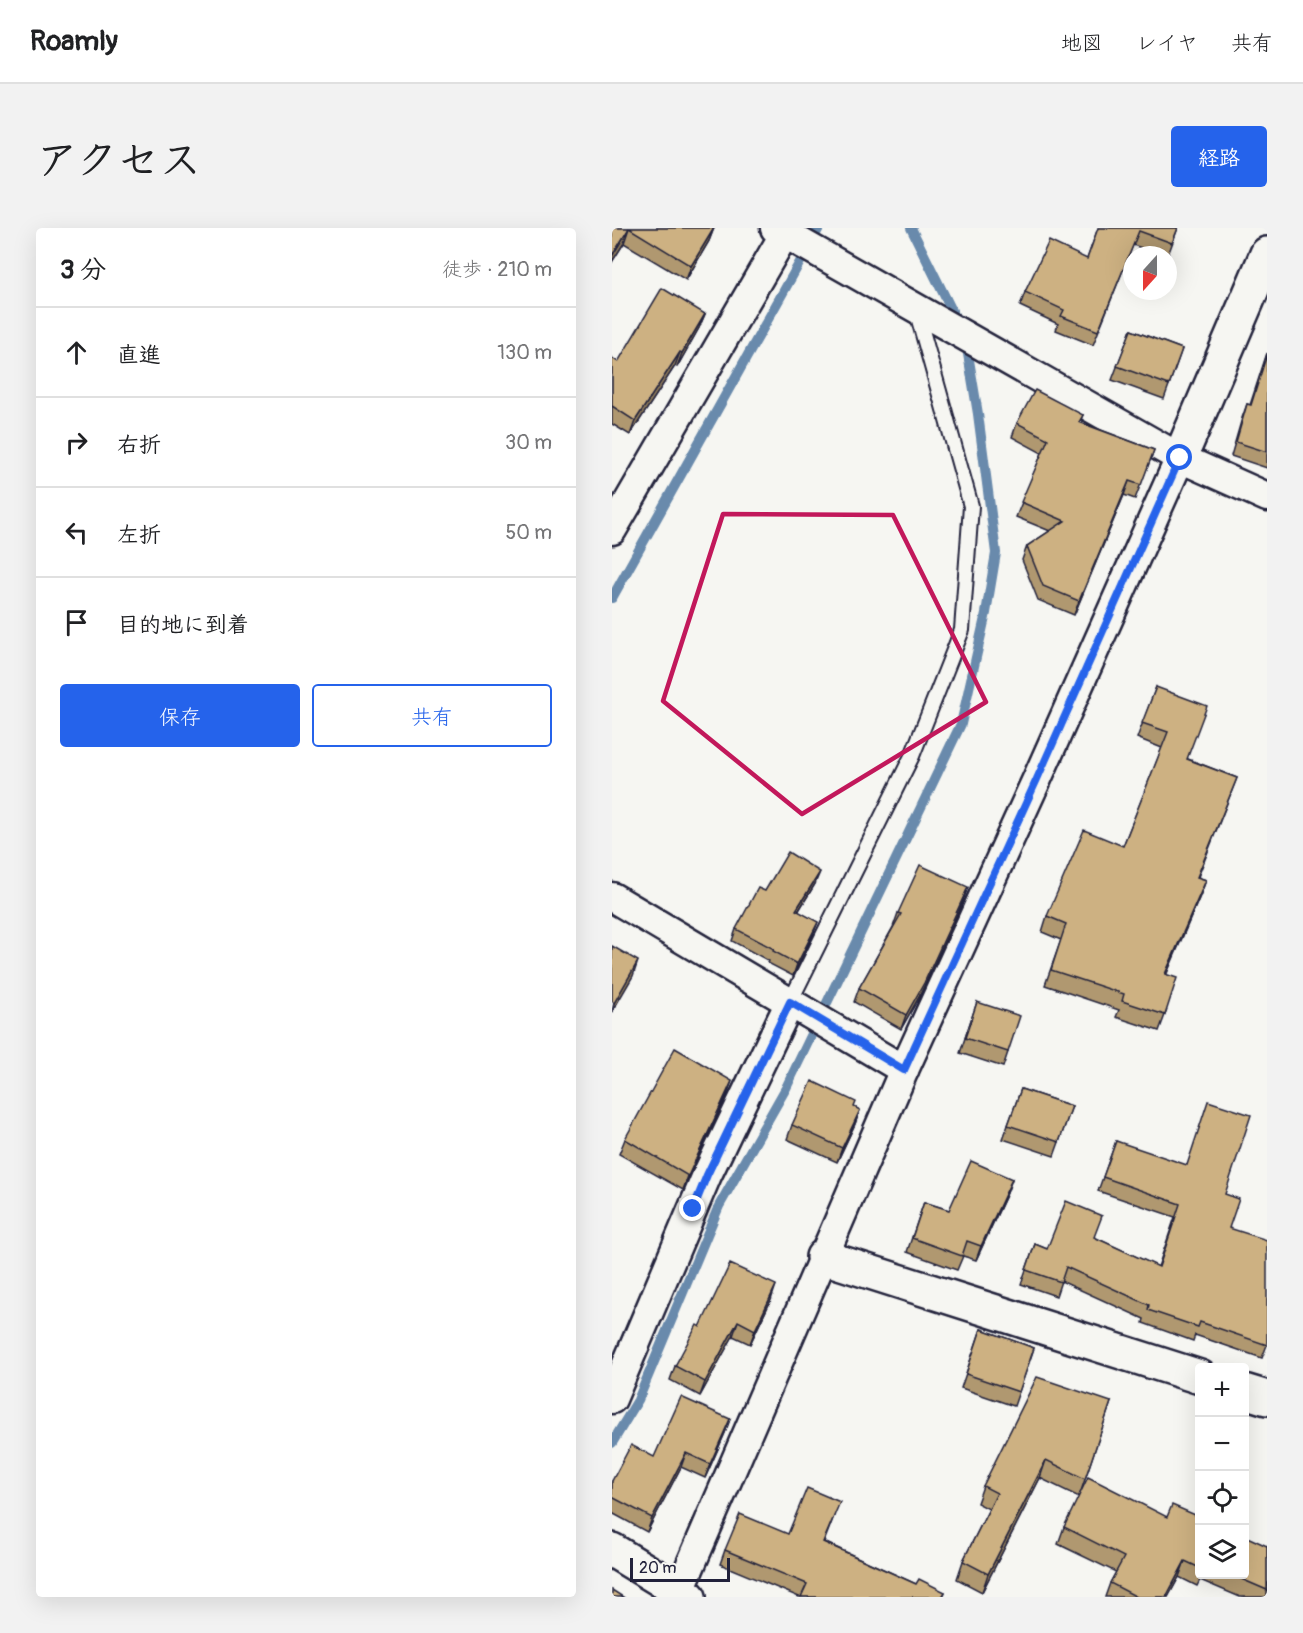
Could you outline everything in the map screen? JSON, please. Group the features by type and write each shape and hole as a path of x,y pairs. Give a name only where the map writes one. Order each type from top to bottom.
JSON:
{"street":[{"path":"612,530 783,230 915,308 1180,458 1267,497"},
{"path":"612,1550 681,1595 904,1070 1180,458 1267,254"},
{"path":"612,897 904,1070"},
{"path":"612,1399 707,1175 790,1002"},
{"path":"823,1257 1195,1375"},
{"path":"1249,1392 1267,1398"}],"lane":[{"path":"790,1002 912,756 962,630 971,506 915,308"}],"highlighted area":[{"path":"723,514 893,515 986,702 802,814 663,701"}],"building":[{"path":"612,228 629,228 612,256"},
{"path":"629,228 714,228 691,266"},
{"path":"1098,228 1178,228 1172,243 1139,231 1133,246 1123,246 1123,270 1098,331 1061,316 1064,310 1025,292 1049,241 1087,259"},
{"path":"662,288 705,314 682,353 680,352 635,421 612,406 612,358 618,362"},
{"path":"1131,330 1182,349 1169,385 1117,366"},
{"path":"1267,354 1267,452 1236,442 1247,404 1251,405"},
{"path":"1035,390 1083,415 1079,422 1154,450 1141,485 1129,481 1079,601 1043,586 1027,546 1065,521 1021,502 1048,439 1017,423"},
{"path":"1156,687 1207,706 1187,759 1237,778 1197,877 1206,880 1165,974 1177,978 1165,1015 1122,1001 1124,994 1051,970 1066,924 1047,916 1084,830 1123,846 1168,732 1142,723"},
{"path":"788,852 820,872 796,910 818,922 797,964 736,929 758,888 765,891"},
{"path":"920,865 968,887 924,983 906,1015 859,988 901,914 898,913"},
{"path":"612,946 638,961 614,1003 612,1001"},
{"path":"977,1002 1020,1016 1008,1052 965,1038"},
{"path":"675,1048 732,1081 688,1176 625,1139"},
{"path":"812,1081 856,1102 854,1107 860,1110 842,1148 792,1125"},
{"path":"1021,1089 1072,1106 1059,1142 1008,1125"},
{"path":"1208,1101 1251,1115 1225,1194 1239,1199 1229,1228 1267,1240 1267,1345 1200,1322 1198,1327 1148,1310 1149,1305 1066,1267 1061,1282 1026,1270 1035,1244 1047,1249 1066,1201 1102,1216 1094,1237 1159,1267 1180,1204 1103,1177 1116,1141 1187,1165"},
{"path":"971,1161 1012,1179 981,1246 967,1241 962,1256 912,1238 924,1202 949,1210"},
{"path":"730,1264 776,1285 755,1330 738,1321 705,1382 675,1366 697,1325 700,1327"},
{"path":"981,1329 1034,1348 1019,1392 966,1374"},
{"path":"1037,1377 1111,1402 1085,1479 1046,1460 988,1574 963,1561 997,1493 983,1486"},
{"path":"681,1397 730,1419 710,1464 686,1453 652,1518 612,1497 612,1481 631,1445 654,1457"},
{"path":"1088,1477 1167,1517 1172,1505 1195,1515 1195,1566 1185,1561 1166,1597 1137,1597 1110,1583 1124,1557 1064,1527"},
{"path":"807,1488 840,1502 823,1542 916,1584 919,1579 945,1592 942,1597 801,1597 807,1584 725,1550 740,1514 788,1534"},
{"path":"1249,1538 1267,1546 1267,1590 1241,1579 1249,1579"},
{"path":"612,1590 623,1597 612,1597"}],"waterway":[{"path":"612,598 819,228"},
{"path":"911,228 959,325"},
{"path":"612,1443 638,1400 719,1206 786,1088 961,724 986,613 996,553 966,342"}],"route":[{"path":"693,1209 790,1002 904,1070 1180,458"}]}
